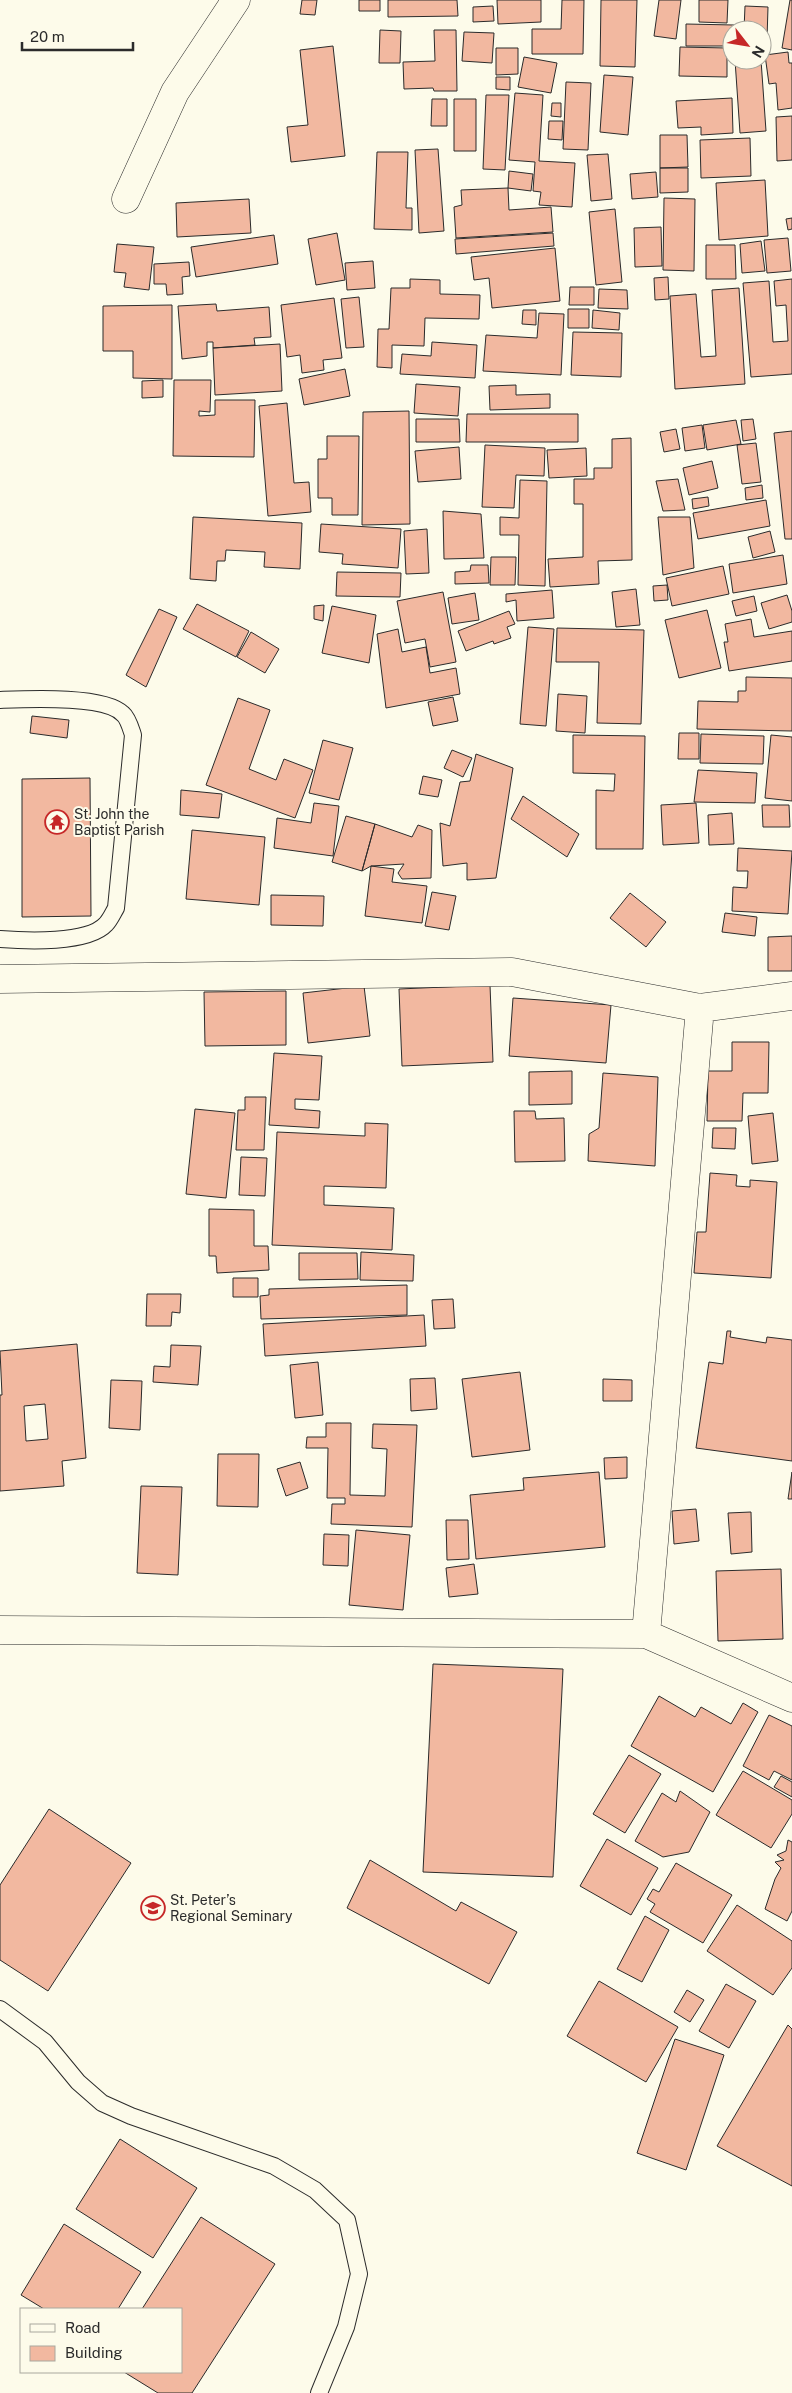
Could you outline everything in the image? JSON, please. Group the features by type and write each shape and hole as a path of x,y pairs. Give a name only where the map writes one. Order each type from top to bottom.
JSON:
{"street":[{"path":"126,199 175,92 236,0"},
{"path":"0,979 512,972 700,1008 792,996"},
{"path":"646,1634 700,1008"},
{"path":"0,1630 646,1634 792,1698"}],"lane":[{"path":"0,700 58,699 106,705 123,714 133,735 116,908 105,925 88,933 45,942 0,939"},
{"path":"0,2009 45,2042 78,2082 102,2104 274,2166 315,2190 347,2220 359,2274 346,2327 319,2393"}],"building":[{"path":"302,0 317,0 315,15 300,14"},
{"path":"359,0 380,0 380,11 359,11"},
{"path":"388,0 457,0 458,16 388,17"},
{"path":"497,0 541,0 541,22 498,24"},
{"path":"562,0 584,0 583,54 532,54 532,29 561,29"},
{"path":"601,0 637,0 635,67 600,66"},
{"path":"659,0 681,0 676,39 654,36"},
{"path":"699,0 728,0 727,20 722,20 722,23 699,22"},
{"path":"790,0 792,0 792,50 782,48"},
{"path":"493,6 494,21 473,22 473,7"},
{"path":"745,6 768,7 768,20 744,20"},
{"path":"686,24 722,25 722,46 686,46"},
{"path":"380,30 401,31 400,63 379,63"},
{"path":"434,30 456,30 457,91 434,91 433,88 404,89 403,62 435,61"},
{"path":"464,32 494,33 492,63 462,61"},
{"path":"333,46 345,156 291,162 287,127 308,125 300,50"},
{"path":"680,47 722,48 722,70 727,70 727,77 679,76"},
{"path":"496,48 518,48 518,74 496,75"},
{"path":"788,52 789,63 792,63 792,108 778,110 776,83 769,84 767,70 772,70 772,54"},
{"path":"524,57 557,63 551,93 518,87"},
{"path":"736,70 762,70 766,131 740,133"},
{"path":"604,75 633,77 628,135 600,132"},
{"path":"496,77 510,77 510,90 496,89"},
{"path":"566,82 591,83 588,150 563,149"},
{"path":"515,93 543,95 539,161 575,163 572,207 539,205 541,192 533,191 535,162 509,160"},
{"path":"486,95 509,95 505,170 483,169"},
{"path":"732,98 733,133 701,135 701,127 678,128 676,101"},
{"path":"432,99 447,99 447,126 431,126"},
{"path":"454,99 476,99 476,151 454,151"},
{"path":"552,103 561,103 561,117 551,116"},
{"path":"792,116 792,160 777,161 776,117"},
{"path":"549,121 563,121 562,140 548,139"},
{"path":"660,135 687,135 688,167 660,168"},
{"path":"750,138 751,176 701,178 700,140"},
{"path":"438,149 444,231 419,233 415,150"},
{"path":"377,152 408,152 406,208 412,208 412,230 374,229"},
{"path":"608,154 612,199 591,201 587,155"},
{"path":"660,168 688,168 688,192 660,193"},
{"path":"509,171 533,174 531,191 508,188"},
{"path":"656,172 658,197 632,199 630,174"},
{"path":"765,180 768,236 719,240 716,183"},
{"path":"508,188 509,210 551,207 553,232 456,238 454,207 462,205 461,190"},
{"path":"664,198 695,199 694,271 663,270"},
{"path":"249,199 251,233 177,237 176,203"},
{"path":"615,209 622,282 596,285 589,212"},
{"path":"792,218 792,229 788,230 786,219"},
{"path":"661,227 662,266 635,267 634,228"},
{"path":"337,233 345,280 316,285 308,239"},
{"path":"553,233 554,246 456,254 455,239"},
{"path":"274,235 278,264 196,277 191,247"},
{"path":"788,238 791,271 767,273 764,240"},
{"path":"761,241 765,271 742,273 740,244"},
{"path":"117,244 154,247 149,290 124,287 126,273 114,272"},
{"path":"706,245 735,245 736,279 706,279"},
{"path":"555,248 560,301 492,308 489,278 474,280 471,257"},
{"path":"373,261 375,288 347,290 345,263"},
{"path":"189,262 190,276 182,277 183,294 167,295 166,284 154,284 154,264"},
{"path":"668,277 669,299 655,300 654,278"},
{"path":"410,279 440,280 440,294 480,295 479,319 425,318 424,346 392,345 392,368 377,367 378,329 389,329 391,288 410,288"},
{"path":"792,279 792,374 751,377 743,283 769,281 773,342 788,341 786,305 776,306 774,281"},
{"path":"570,287 594,287 594,305 569,305"},
{"path":"739,288 745,384 675,389 670,296 696,294 701,357 716,356 712,290"},
{"path":"599,289 627,290 628,309 598,308"},
{"path":"359,297 364,347 346,348 341,299"},
{"path":"334,298 342,358 323,360 324,370 302,373 300,355 287,357 281,305"},
{"path":"216,304 217,311 269,307 271,337 254,338 255,345 213,348 213,342 207,342 207,356 182,359 178,306"},
{"path":"172,305 172,379 133,378 133,351 103,351 103,306"},
{"path":"568,309 589,309 589,328 568,328"},
{"path":"523,310 536,310 536,325 522,324"},
{"path":"593,310 620,313 619,330 592,328"},
{"path":"539,313 564,314 561,375 483,371 486,335 537,338"},
{"path":"573,332 622,333 621,377 571,375"},
{"path":"432,342 477,345 475,378 400,374 402,354 431,356"},
{"path":"280,344 282,391 215,395 213,348"},
{"path":"345,369 350,396 304,405 299,379"},
{"path":"163,380 163,397 142,398 142,381"},
{"path":"174,380 211,380 210,412 199,411 199,416 215,415 215,400 255,400 254,457 173,456"},
{"path":"416,384 460,387 458,416 414,413"},
{"path":"516,385 516,395 550,394 550,408 490,410 489,386"},
{"path":"287,403 294,483 309,482 311,512 268,516 259,406"},
{"path":"409,411 410,524 362,525 363,412"},
{"path":"467,414 578,414 578,442 466,442"},
{"path":"416,419 459,419 460,442 416,442"},
{"path":"753,419 756,439 743,441 741,420"},
{"path":"736,420 741,444 707,450 703,425"},
{"path":"702,425 705,448 685,451 682,428"},
{"path":"676,429 680,449 664,452 660,432"},
{"path":"792,431 792,539 785,539 774,433"},
{"path":"327,436 359,436 358,515 332,515 332,498 318,498 318,459 327,459"},
{"path":"631,438 632,560 598,561 599,584 550,587 548,559 583,557 583,504 574,504 574,479 594,479 594,468 612,468 612,439"},
{"path":"756,443 761,482 742,484 737,445"},
{"path":"485,445 545,448 544,476 516,475 514,508 482,507"},
{"path":"459,447 461,479 418,482 415,451"},
{"path":"586,448 587,476 549,478 547,450"},
{"path":"712,461 718,488 689,495 683,468"},
{"path":"678,479 685,510 663,511 656,481"},
{"path":"520,480 547,481 545,586 518,585 519,535 500,535 500,517 519,518"},
{"path":"762,485 763,498 746,500 745,488"},
{"path":"708,497 709,506 693,509 692,499"},
{"path":"766,500 770,526 698,539 693,513"},
{"path":"443,511 481,514 484,558 444,559"},
{"path":"193,517 302,523 300,569 264,567 265,552 226,550 225,561 217,561 216,581 190,579"},
{"path":"658,517 690,517 694,568 663,575"},
{"path":"321,524 401,529 398,568 342,564 343,554 319,552"},
{"path":"427,529 429,573 406,574 404,531"},
{"path":"770,531 775,552 753,558 748,537"},
{"path":"783,555 787,584 733,593 729,564"},
{"path":"491,557 516,557 515,585 490,585"},
{"path":"471,565 488,565 489,583 455,584 455,572 470,571"},
{"path":"723,566 729,594 672,606 666,578"},
{"path":"337,572 401,573 400,597 336,596"},
{"path":"667,585 668,600 654,601 653,586"},
{"path":"636,589 640,625 616,627 612,592"},
{"path":"552,590 554,618 517,621 516,600 506,602 506,594"},
{"path":"443,592 456,662 430,667 425,639 405,643 397,601"},
{"path":"475,593 479,620 452,624 448,598"},
{"path":"787,595 792,611 792,622 769,629 761,603"},
{"path":"754,596 757,611 736,616 732,601"},
{"path":"197,604 249,631 236,657 183,629"},
{"path":"324,605 323,621 314,619 314,606"},
{"path":"332,606 376,615 369,663 322,653"},
{"path":"159,609 177,617 146,687 126,675"},
{"path":"707,610 721,668 679,678 665,620"},
{"path":"509,611 515,624 507,627 511,638 494,644 493,641 466,651 458,631"},
{"path":"751,619 754,637 792,631 792,661 729,671 724,642 728,642 725,624"},
{"path":"528,627 554,629 546,726 520,724"},
{"path":"557,628 644,630 641,724 597,723 599,662 556,662"},
{"path":"398,629 402,652 426,647 430,673 456,668 460,694 386,708 377,634"},
{"path":"251,632 279,649 265,673 237,657"},
{"path":"746,677 792,678 792,731 697,729 698,701 738,702 738,691 746,691"},
{"path":"558,694 587,696 585,733 556,731"},
{"path":"453,697 458,721 433,726 428,702"},
{"path":"238,698 270,710 249,769 276,780 284,759 313,770 295,818 206,785"},
{"path":"32,716 69,720 67,738 30,733"},
{"path":"679,733 699,733 699,759 678,759"},
{"path":"701,734 764,736 763,764 700,763"},
{"path":"573,735 645,736 643,849 596,849 596,790 614,791 615,774 573,773"},
{"path":"771,735 792,737 792,801 765,798"},
{"path":"323,740 353,748 339,800 309,793"},
{"path":"452,750 472,758 463,777 444,768"},
{"path":"476,754 513,768 496,878 467,880 467,863 443,866 440,823 450,826 460,782 470,781"},
{"path":"698,770 757,773 755,803 694,802"},
{"path":"423,776 442,780 438,797 419,794"},
{"path":"90,778 91,916 22,917 22,779"},
{"path":"181,790 222,794 219,818 180,815"},
{"path":"523,796 579,834 567,857 511,819"},
{"path":"314,803 339,806 333,856 274,848 277,818 311,823"},
{"path":"696,803 699,843 663,845 661,805"},
{"path":"762,805 789,805 790,827 763,827"},
{"path":"732,813 734,844 709,845 708,815"},
{"path":"346,816 375,824 362,871 332,862"},
{"path":"375,824 412,837 418,825 432,830 431,878 402,879 398,873 404,864 371,866 362,871"},
{"path":"192,830 265,837 259,905 186,899"},
{"path":"738,848 792,851 788,914 732,911 733,887 747,888 748,871 737,871"},
{"path":"371,866 394,869 392,882 427,886 422,923 365,916"},
{"path":"432,892 456,896 449,930 425,926"},
{"path":"630,893 666,922 646,947 610,918"},
{"path":"271,895 324,896 323,926 271,925"},
{"path":"725,913 757,917 755,936 722,932"},
{"path":"792,936 792,971 768,971 768,937"},
{"path":"490,985 493,1062 402,1066 399,989"},
{"path":"364,986 370,1036 308,1043 303,993"},
{"path":"286,991 286,1045 205,1046 204,992"},
{"path":"513,998 611,1005 606,1063 509,1056"},
{"path":"732,1042 769,1042 768,1093 743,1093 742,1121 707,1121 708,1071 732,1071"},
{"path":"274,1053 322,1056 319,1100 295,1099 295,1109 320,1111 319,1128 269,1125"},
{"path":"572,1071 572,1104 529,1105 529,1072"},
{"path":"603,1073 658,1077 655,1166 588,1161 589,1134 599,1128"},
{"path":"245,1097 266,1097 264,1150 236,1150 238,1110 245,1110"},
{"path":"195,1109 235,1113 226,1198 186,1194"},
{"path":"514,1111 535,1111 536,1119 564,1118 565,1161 515,1162"},
{"path":"773,1113 778,1161 752,1164 748,1116"},
{"path":"365,1123 388,1124 386,1188 324,1186 324,1205 394,1208 392,1250 272,1245 277,1132 365,1136"},
{"path":"713,1128 736,1128 735,1149 712,1148"},
{"path":"241,1157 267,1158 265,1196 239,1195"},
{"path":"710,1173 737,1175 736,1186 750,1187 750,1180 777,1182 771,1278 694,1273 697,1232 706,1232"},
{"path":"209,1209 254,1210 254,1246 268,1246 269,1270 217,1273 216,1256 209,1256"},
{"path":"361,1252 414,1255 413,1281 360,1280"},
{"path":"299,1253 357,1253 358,1279 299,1280"},
{"path":"233,1278 258,1278 258,1297 233,1297"},
{"path":"407,1285 407,1315 261,1319 260,1296 269,1295 269,1289"},
{"path":"147,1294 181,1294 180,1313 172,1312 171,1326 146,1326"},
{"path":"453,1299 455,1328 434,1329 432,1300"},
{"path":"424,1315 426,1346 265,1356 263,1324"},
{"path":"727,1331 731,1331 730,1337 766,1343 767,1337 792,1340 792,1461 696,1448 709,1362 723,1364"},
{"path":"77,1344 86,1458 62,1461 64,1486 0,1491 0,1395 2,1395 0,1351","holes":["45,1404 48,1439 26,1441 24,1406"]},
{"path":"171,1345 201,1346 198,1385 153,1382 154,1366 170,1367"},
{"path":"318,1362 323,1415 295,1418 290,1365"},
{"path":"520,1372 530,1450 472,1457 462,1379"},
{"path":"435,1378 437,1409 411,1411 410,1379"},
{"path":"603,1379 632,1380 632,1401 603,1401"},
{"path":"111,1380 142,1381 140,1430 109,1428"},
{"path":"326,1423 351,1423 350,1495 385,1496 387,1449 372,1448 373,1424 417,1425 412,1527 331,1524 332,1504 345,1504 345,1498 327,1498 328,1448 306,1448 307,1437 326,1437"},
{"path":"218,1454 259,1454 258,1507 217,1506"},
{"path":"627,1457 627,1478 605,1479 604,1458"},
{"path":"300,1462 308,1488 286,1496 277,1469"},
{"path":"599,1472 605,1547 476,1559 470,1495 524,1490 523,1478"},
{"path":"792,1472 792,1499 788,1499"},
{"path":"141,1486 182,1487 178,1575 137,1573"},
{"path":"696,1509 699,1541 674,1544 672,1511"},
{"path":"751,1512 752,1552 731,1554 728,1513"},
{"path":"446,1520 468,1520 469,1559 447,1560"},
{"path":"356,1530 410,1535 403,1610 349,1605"},
{"path":"324,1534 349,1535 348,1566 323,1565"},
{"path":"474,1564 478,1594 449,1597 446,1568"},
{"path":"781,1569 783,1639 718,1641 716,1571"},
{"path":"433,1664 563,1669 553,1877 423,1872"},
{"path":"659,1696 695,1717 701,1707 731,1724 743,1703 758,1712 713,1792 631,1746"},
{"path":"769,1715 792,1726 792,1780 774,1771 769,1780 743,1766"},
{"path":"629,1755 661,1774 625,1833 593,1814"},
{"path":"743,1771 792,1800 792,1814 771,1848 716,1815"},
{"path":"781,1776 792,1782 792,1797 774,1787"},
{"path":"680,1791 710,1812 689,1852 663,1857 635,1841 662,1793 676,1802"},
{"path":"49,1809 131,1863 48,1991 0,1960 0,1885"},
{"path":"607,1839 658,1868 631,1915 580,1886"},
{"path":"788,1840 792,1842 792,1911 787,1921 765,1909 775,1879 781,1868 775,1862 784,1860 777,1855 786,1851"},
{"path":"370,1860 456,1911 461,1902 517,1932 489,1984 347,1908"},
{"path":"676,1863 732,1895 703,1943 650,1912 655,1904 647,1899 653,1889 659,1892"},
{"path":"737,1905 792,1941 792,1968 773,1995 707,1951"},
{"path":"645,1916 669,1930 642,1982 617,1969"},
{"path":"599,1981 678,2027 646,2082 567,2036"},
{"path":"726,1984 756,2001 729,2048 699,2031"},
{"path":"687,1990 704,2000 690,2022 674,2012"},
{"path":"788,2025 792,2029 792,2186 717,2146"},
{"path":"675,2039 724,2055 686,2170 637,2153"},
{"path":"120,2139 197,2188 153,2258 76,2209"},
{"path":"201,2217 275,2264 192,2393 158,2393 126,2373 182,2373 182,2308 143,2308"},
{"path":"64,2224 141,2272 119,2308 42,2308 21,2295"}],"place":[{"name":"St. John the Baptist Parish","path":"57,822"},
{"name":"St. Peter’s Regional Seminary","path":"153,1908"}]}
